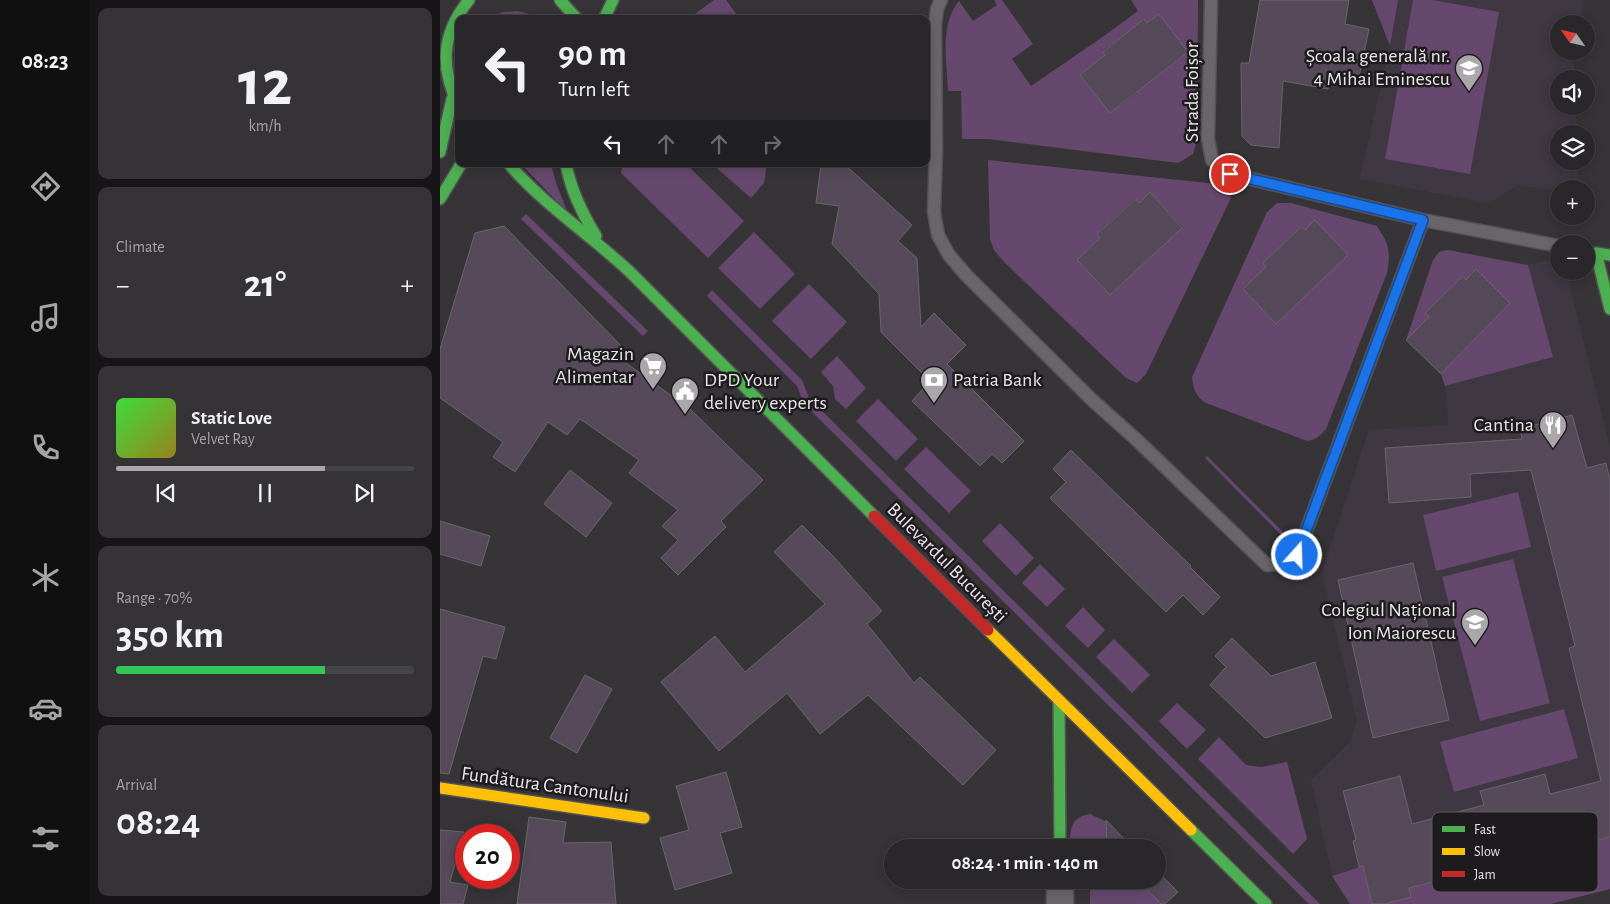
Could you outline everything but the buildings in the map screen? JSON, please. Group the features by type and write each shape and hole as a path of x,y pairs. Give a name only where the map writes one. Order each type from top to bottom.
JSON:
{"main road":[{"path":"560,0 573,15"},
{"path":"606,15 614,0"},
{"path":"440,152 450,96 441,68 442,44 447,27 460,5"},
{"path":"440,199 459,167"},
{"name":"Bulevardul București","path":"511,167 540,197 604,248 1059,702 1266,904"},
{"name":"Bulevardul București","path":"567,167 570,184 579,207 604,248"},
{"path":"1595,253 1610,255"},
{"path":"1595,264 1610,309"},
{"path":"1059,702 1060,839"},
{"name":"Fundătura Cantonului","path":"440,788 644,818"}],"street":[{"path":"1060,889 1060,904"}],"lane":[{"path":"941,0 937,9 935,25 936,150 934,212 938,235 949,254 967,276 1091,399 1138,441 1267,565 1286,562 1297,555 1423,220 1550,244"},
{"name":"Strada Foișor","path":"1211,0 1208,139 1212,160 1230,174 1423,220"}],"shaded area":[{"path":"714,0 726,0 737,15 693,15"},
{"path":"994,0 1002,0 1033,44 1012,59 1031,86 1138,11 1131,0 1198,0 1197,140 1193,154 1178,163 988,139 962,139 961,91 948,91 946,32 953,11 959,1 973,21 997,5","holes":["1159,15 1188,52 1150,82 1131,84 1137,93 1110,113 1080,75 1105,55 1103,51 1144,20 1147,23"]},
{"name":"Școala generală nr. 4 Mihai Eminescu","path":"1372,0 1584,0 1582,15 1550,15 1550,60 1574,60 1574,70 1550,70 1550,115 1576,115 1577,125 1550,125 1550,170 1578,170 1579,180 1550,180 1550,190 1518,185 1489,203 1360,179 1390,46"},
{"path":"1372,0 1398,0 1390,46"},
{"path":"1413,0 1433,0 1499,12 1470,174 1385,159"},
{"path":"518,11 533,15 497,15 503,12"},
{"path":"988,160 1218,184 1228,188 1231,198 1146,374 1137,383 1126,378 1004,262 994,250 990,239","holes":["1150,192 1182,227 1110,295 1077,260 1100,238 1097,234 1102,229 1135,199 1139,203"]},
{"path":"524,167 552,167 568,213"},
{"path":"622,167 689,167 744,221 708,258 621,173"},
{"path":"715,167 767,167 764,183 751,198"},
{"path":"1277,203 1291,203 1377,226 1388,248 1387,273 1326,429 1318,437 1307,441 1206,403 1197,395 1193,385 1192,377 1267,212","holes":["1315,221 1347,255 1276,324 1243,289 1266,267 1263,263 1301,227 1305,230"]},
{"path":"526,214 648,331 643,336 521,219"},
{"path":"754,232 795,274 760,309 718,268"},
{"path":"1448,250 1528,265 1553,357 1445,386 1441,374 1510,303 1476,269 1466,280 1462,277 1426,313 1429,317 1406,340 1433,260 1439,252"},
{"name":"Colegiul Național Ion Maiorescu","path":"1550,259 1550,280 1568,280 1610,447 1610,889 1551,904 1350,904 1332,876 1311,780 1350,742 1357,721 1322,572 1369,430 1448,425 1445,386 1552,357 1528,265"},
{"path":"809,284 847,322 811,359 772,321"},
{"path":"712,290 802,380 809,398 1320,904 1309,904 804,404 797,386 707,296"},
{"path":"837,356 866,388 846,409 835,399 833,386 821,372"},
{"path":"878,399 918,439 896,461 856,421"},
{"path":"926,447 971,491 949,513 904,469"},
{"path":"1207,456 1286,535 1283,537 1205,458"},
{"path":"1518,492 1531,547 1436,571 1423,515"},
{"path":"1000,523 1034,558 1016,576 982,541"},
{"path":"1513,559 1550,703 1480,721 1442,577"},
{"path":"1040,564 1065,589 1047,607 1022,583"},
{"path":"1083,607 1105,630 1088,648 1065,626"},
{"path":"1114,639 1150,675 1132,693 1096,657"},
{"path":"1177,703 1206,730 1187,749 1159,721"},
{"path":"1564,709 1578,758 1454,792 1440,742"},
{"path":"1219,737 1246,765 1261,767 1287,762 1307,839 1293,854 1198,759"},
{"path":"1090,814 1105,821 1114,828 1107,835 1107,839 1070,839 1072,826 1078,818"},
{"path":"1610,837 1610,889 1551,904 1385,904 1411,897 1409,888 1432,882 1432,892 1598,892 1598,840"},
{"path":"1363,866 1372,904 1350,904 1332,876"},
{"path":"1090,889 1146,889 1161,904 1090,904"}],"traffic: fast":[{"path":"459,15 469,0"},
{"path":"560,0 573,15"},
{"path":"606,15 613,0"},
{"path":"455,22 446,52 446,65 455,98"},
{"path":"440,152 452,99"},
{"path":"440,199 459,167"},
{"path":"512,167 538,194 631,273 874,516"},
{"path":"567,167 578,202 596,236"},
{"path":"1610,255 1596,253 1610,309"},
{"path":"1059,702 1060,839"},
{"path":"1191,830 1266,904"}],"traffic: slow":[{"path":"988,630 1191,830"},
{"path":"440,788 644,818"}],"traffic: jam":[{"path":"874,516 988,630"}],"place":[{"name":"Școala generală nr. 4 Mihai Eminescu","path":"1469,92"},
{"name":"Magazin Alimentar","path":"653,390"},
{"name":"Patria Bank","path":"934,404"},
{"name":"DPD Your delivery experts","path":"685,415"},
{"name":"Cantina","path":"1553,449"},
{"name":"Colegiul Național Ion Maiorescu","path":"1475,646"}],"route":[{"path":"1230,174 1423,220 1297,555"}]}
